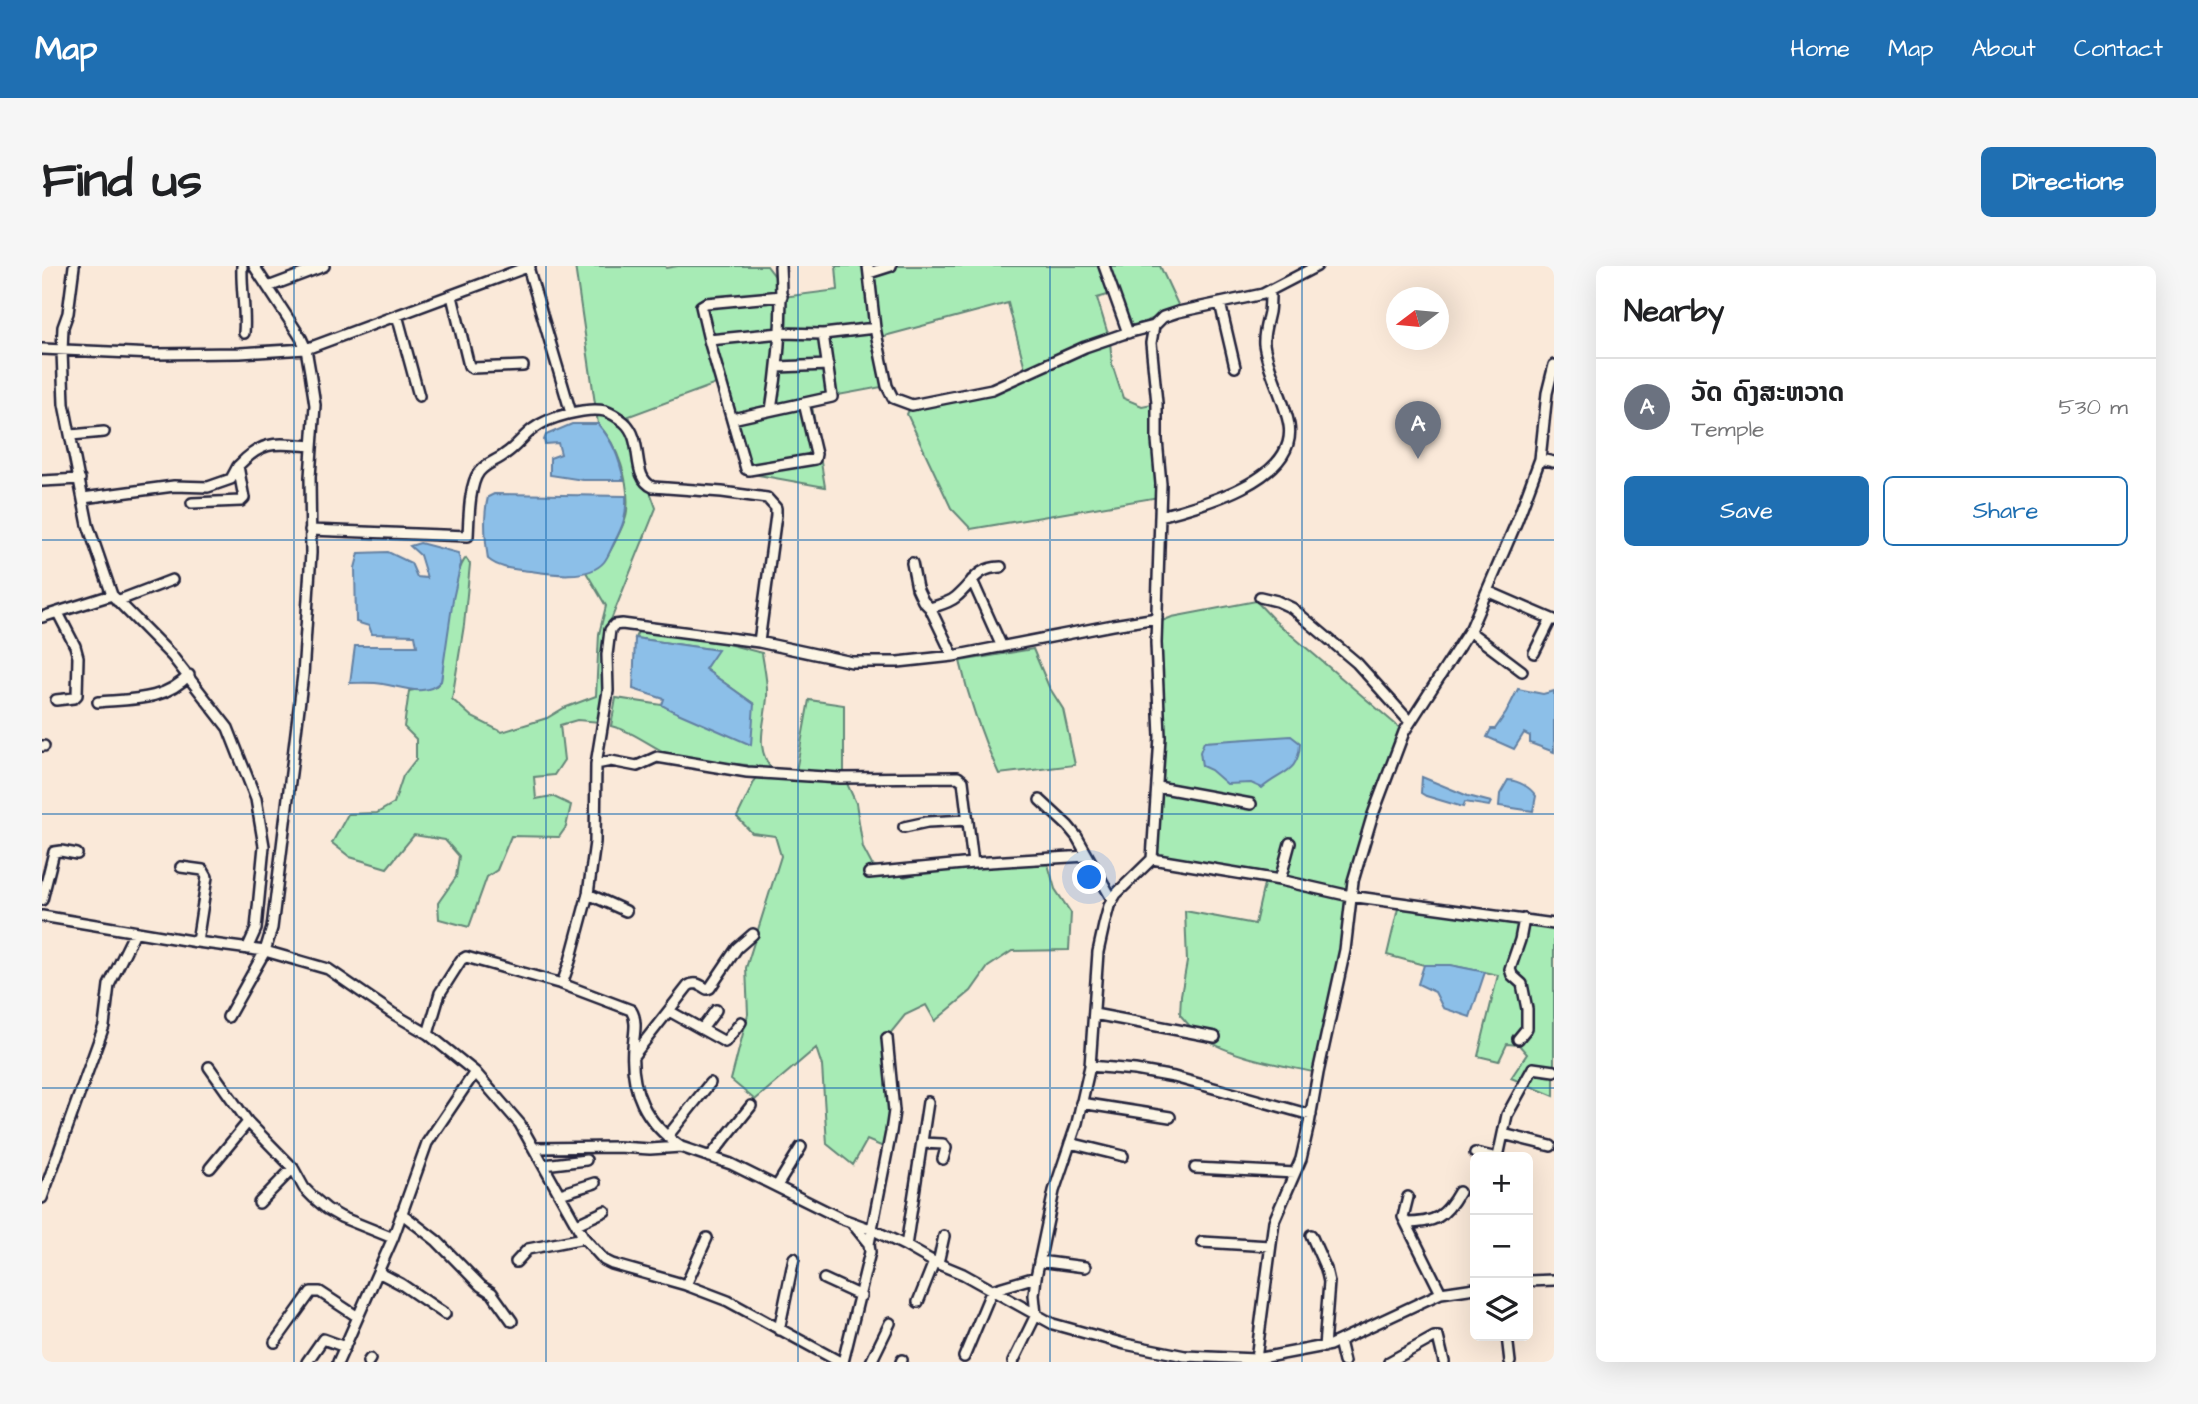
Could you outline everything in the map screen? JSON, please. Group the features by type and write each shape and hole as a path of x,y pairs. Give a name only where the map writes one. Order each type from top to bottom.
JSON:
{"street":[{"path":"74,266 68,313 63,327 64,404 88,525 115,598 189,675 228,728 256,799 264,846 256,929 247,949"},
{"path":"242,266 246,315 243,333"},
{"path":"228,1017 265,951 272,928 303,675 311,553 310,477 314,405 306,349 254,266"},
{"path":"268,287 324,266"},
{"path":"42,349 154,354 228,354 306,349 529,266 571,413"},
{"path":"771,410 781,333 780,266"},
{"path":"891,266 869,270 875,328 887,386 893,398 912,405 992,389 1072,353 1154,326 1163,317 1269,291 1317,266"},
{"path":"1104,266 1128,333"},
{"path":"1160,516 1232,493 1261,477 1284,455 1289,428 1270,374 1263,340 1270,308 1269,291"},
{"path":"452,296 469,366 523,366"},
{"path":"782,296 706,303 701,306 746,469 815,459 804,403"},
{"path":"1220,303 1235,367"},
{"path":"397,316 419,396"},
{"path":"1013,1362 1036,1315 1036,1277 1054,1191 1090,1066 1098,952 1112,899 1122,886 1152,859 1160,737 1157,618 1161,484 1151,343 1154,326"},
{"path":"709,340 781,333 823,334 875,328"},
{"path":"732,419 832,397 823,334"},
{"path":"778,367 828,365"},
{"path":"1260,1359 1274,1221 1295,1173 1311,1115 1345,950 1353,881 1372,817 1404,732 1469,631 1517,521 1540,459 1547,393 1554,365"},
{"path":"310,530 468,536 477,474 505,455 548,419 571,413 605,411 628,426 636,439 641,474 646,484 653,487 767,498 772,502 776,514 760,642"},
{"path":"71,435 104,432"},
{"path":"83,498 174,486 208,487 231,479 238,466 252,451 264,445 313,446"},
{"path":"1540,459 1554,463"},
{"path":"192,503 241,501 245,492 238,466"},
{"path":"42,481 80,479"},
{"path":"912,563 917,588 930,608 953,656"},
{"path":"930,608 951,601 981,571 1001,567"},
{"path":"42,617 172,580"},
{"path":"972,580 1002,647"},
{"path":"1487,591 1553,619 1534,653"},
{"path":"1260,597 1292,608 1357,663 1410,722"},
{"path":"56,700 74,698 77,695 78,657 58,613"},
{"path":"562,984 588,894 595,842 596,764 608,691 607,655 610,630 614,625 760,642 852,662 898,662 953,656 1157,618"},
{"path":"1469,631 1522,671"},
{"path":"98,702 156,696 172,690 189,675"},
{"path":"596,764 611,761 637,766 657,757 747,772 840,778 958,777 963,781 973,863"},
{"path":"1158,787 1251,804"},
{"path":"1040,800 1068,825 1077,837 1112,899"},
{"path":"904,827 927,822 967,820"},
{"path":"1280,880 1290,843"},
{"path":"42,900 54,852 61,850 77,854"},
{"path":"869,873 1087,856"},
{"path":"1152,859 1280,880 1350,896 1554,924"},
{"path":"181,867 204,870 207,877 197,942"},
{"path":"588,894 626,911"},
{"path":"42,916 265,951 328,969 428,1034 475,1072 520,1124 584,1238 604,1260 728,1301 841,1362 861,1296 894,1111 887,1038"},
{"path":"1518,1039 1527,1028 1526,999 1522,984 1512,975 1510,969 1524,919"},
{"path":"42,1198 104,1026 109,985 135,932"},
{"path":"632,1056 688,986 692,983 710,988 737,948 753,934"},
{"path":"428,1034 440,993 464,958 562,984 631,1010 636,1020 632,1074 639,1100 658,1127 681,1147 730,1164 852,1223 873,1230 1054,1324 1184,1359 1260,1359 1324,1347 1441,1293 1470,1288"},
{"path":"702,1029 716,1010"},
{"path":"669,1011 725,1042 741,1022"},
{"path":"1094,1014 1215,1037"},
{"path":"1090,1066 1174,1077 1311,1115"},
{"path":"209,1067 248,1122 293,1168 304,1188 327,1209 393,1238"},
{"path":"1498,1152 1511,1107 1533,1068 1554,1071"},
{"path":"338,1362 393,1238 427,1143 475,1072"},
{"path":"667,1137 710,1083"},
{"path":"906,1246 928,1102"},
{"path":"1081,1103 1170,1117"},
{"path":"710,1157 751,1106"},
{"path":"210,1168 248,1122"},
{"path":"1503,1134 1551,1146"},
{"path":"922,1143 943,1144 946,1149 943,1159"},
{"path":"1070,1143 1123,1156"},
{"path":"534,1148 681,1147"},
{"path":"777,1186 801,1147"},
{"path":"544,1164 586,1160"},
{"path":"259,1203 293,1168"},
{"path":"1195,1168 1295,1173"},
{"path":"560,1194 595,1183"},
{"path":"1406,1223 1429,1222 1449,1209 1459,1192"},
{"path":"1408,1197 1403,1214 1406,1223 1441,1293"},
{"path":"577,1224 605,1211"},
{"path":"401,1213 437,1241 481,1286 492,1293 512,1321"},
{"path":"852,1223 869,1244"},
{"path":"1311,1235 1329,1282 1324,1347"},
{"path":"918,1302 936,1263 944,1236"},
{"path":"516,1262 528,1249 584,1238"},
{"path":"686,1285 707,1238"},
{"path":"1202,1242 1270,1246"},
{"path":"779,1330 794,1258"},
{"path":"1039,1261 1085,1267"},
{"path":"378,1272 445,1314"},
{"path":"992,1290 1036,1277"},
{"path":"824,1279 861,1296"},
{"path":"1533,1281 1554,1280"},
{"path":"964,1357 992,1290"},
{"path":"275,1342 311,1292 320,1292 358,1317"},
{"path":"871,1362 890,1323"},
{"path":"1389,1362 1434,1337 1441,1340 1444,1362"},
{"path":"307,1362 323,1339 345,1347"},
{"path":"1339,1341 1344,1362"},
{"path":"1508,1341 1510,1362"}],"green space":[{"path":"575,266 767,266 780,283 783,297 838,290 836,266 1160,266 1180,309 1130,327 1115,293 1097,298 1123,398 1142,406 1157,403 1159,497 971,529 951,508 907,414 912,404 992,389 1026,372 1008,303 877,338 887,386 811,400 825,487 741,472 721,382 629,416 641,445 648,486 656,508 609,625 605,698 600,722 577,720 560,725 564,760 554,775 534,777 536,799 552,796 571,805 566,827 559,837 511,836 497,870 487,877 469,927 439,919 438,903 456,877 459,856 445,840 414,835 387,868 350,857 332,843 348,814 377,813 394,803 403,776 416,759 416,739 404,727 409,691 436,686 441,681 453,597 461,566 466,558 470,564 464,625 452,699 472,717 502,732 547,718 564,708 596,696 599,634 606,606 586,572 604,561 615,542 627,511 627,488 617,453 598,424"},
{"path":"1256,601 1275,621 1401,729 1370,815 1317,1073 1229,1051 1200,1036 1180,1015 1187,962 1185,911 1255,924 1265,880 1150,859 1159,736 1157,623 1172,617"},
{"path":"640,627 762,653 767,692 762,745 774,772 796,771 809,700 844,705 844,777 856,803 863,848 872,865 905,877 979,866 1048,864 1055,889 1071,913 1069,950 1012,951 988,967 971,991 935,1021 926,1005 905,1015 888,1036 893,1102 888,1149 867,1140 853,1165 827,1144 822,1066 816,1048 755,1100 731,1080 748,1014 746,968 781,856 775,836 752,833 737,817 755,780 747,765 678,758 627,731 611,726 616,698 662,705 703,723 754,704 705,669 717,650 635,638"},
{"path":"1033,649 1049,687 1063,709 1075,765 999,774 976,719 960,661"},
{"path":"1399,904 1554,927 1554,1096 1511,1078 1527,1054 1519,1045 1507,1044 1499,1061 1478,1056 1498,975 1450,965 1424,965 1387,955"}],"water":[{"path":"572,424 598,424 615,450 624,480 583,480 550,475 550,458 561,454 558,443 545,444 546,435"},
{"path":"494,494 626,496 625,515 608,555 597,568 579,574 513,569 488,559 485,512 488,497"},
{"path":"420,543 458,553 461,563 441,681 421,690 379,683 350,683 355,646 417,646 415,635 372,634 369,626 356,622 355,568 359,553 388,552 411,563 417,577 427,578 420,555 410,546"},
{"path":"635,638 718,650 705,669 754,704 751,745 671,710 662,705 664,699 633,689"},
{"path":"1518,689 1543,694 1554,691 1554,752 1530,743 1530,736 1524,733 1514,749 1487,737 1506,713"},
{"path":"1291,736 1300,743 1293,766 1262,788 1251,783 1227,784 1202,766 1200,752 1204,742"},
{"path":"1422,777 1468,796 1491,802 1489,806 1465,802 1463,807 1426,796 1421,793"},
{"path":"1508,780 1524,785 1534,793 1536,796 1533,811 1499,806 1500,794"},
{"path":"1424,965 1450,965 1485,972 1470,1017 1443,1008 1435,992 1418,984"}],"place":[{"name":"ວັດ ດົງສະຫວາດ","path":"1418,459"}]}
